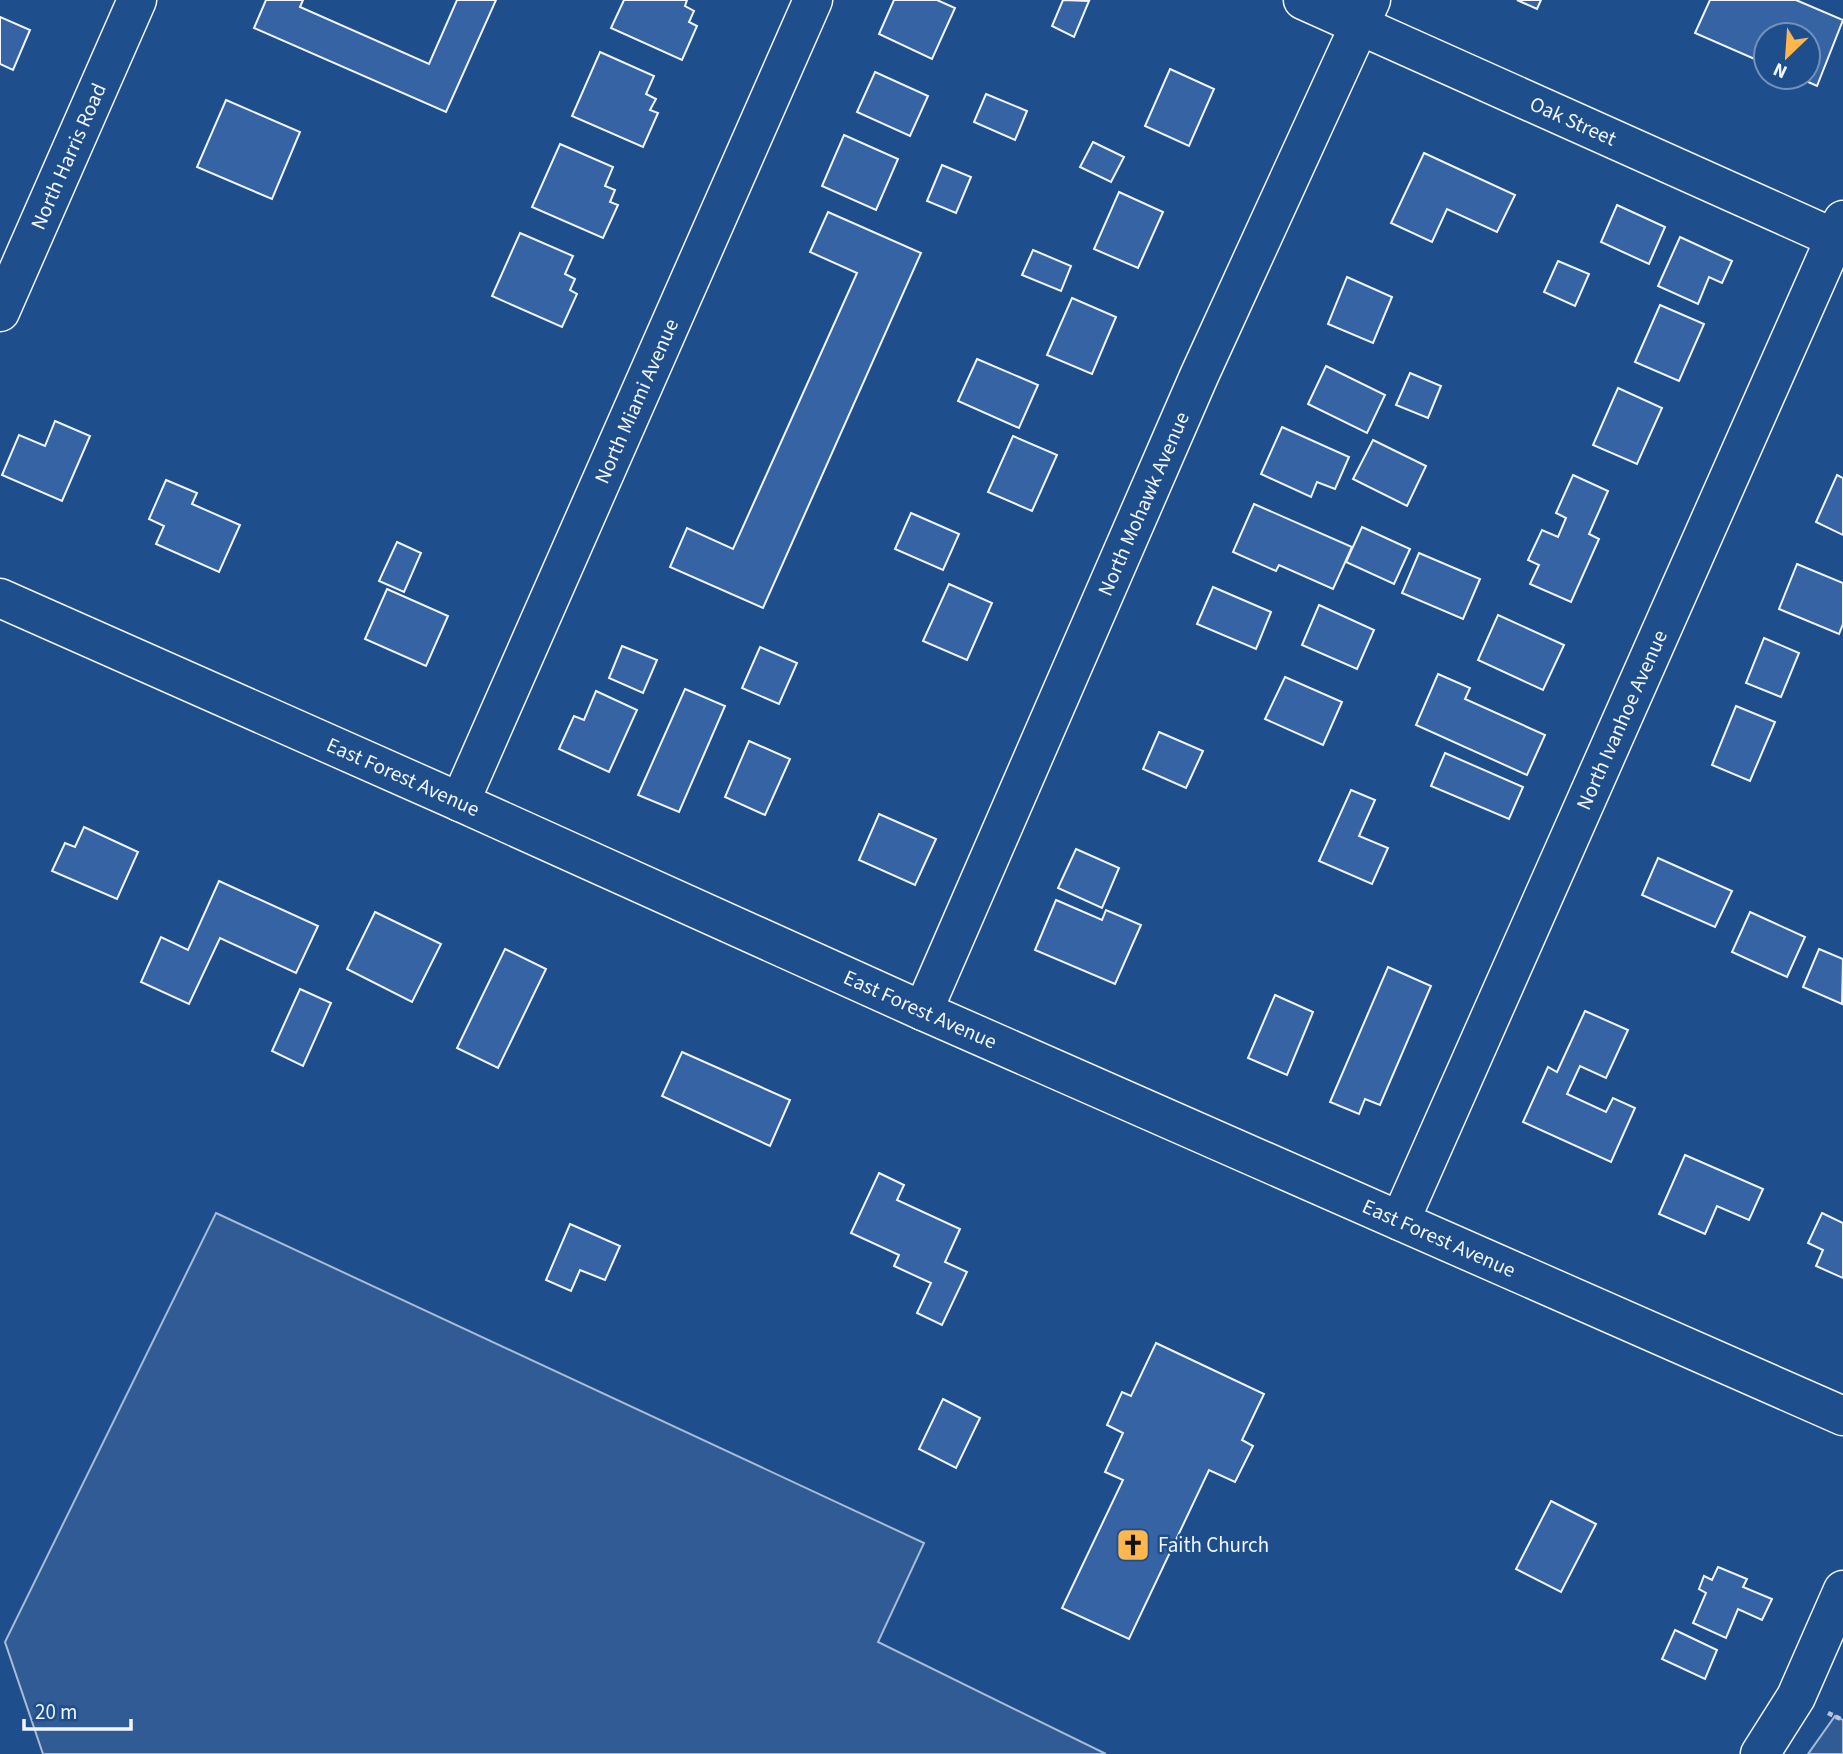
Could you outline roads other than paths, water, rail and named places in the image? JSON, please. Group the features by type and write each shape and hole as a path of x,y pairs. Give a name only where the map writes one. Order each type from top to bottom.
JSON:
{"street":[{"name":"North Harris Road","path":"0,312 138,0"},
{"name":"North Miami Avenue","path":"460,802 813,0"},
{"name":"Oak Street","path":"1303,0 1365,13 1840,233"},
{"name":"North Mohawk Avenue","path":"923,1012 1199,376 1365,13"},
{"name":"North Ivanhoe Avenue","path":"1400,1221 1840,233"},
{"name":"East Forest Avenue","path":"0,598 460,802 923,1012 1843,1416"},
{"path":"1760,1754 1796,1697 1843,1590"}],"place":[{"name":"Faith Church","path":"1133,1545"}]}
